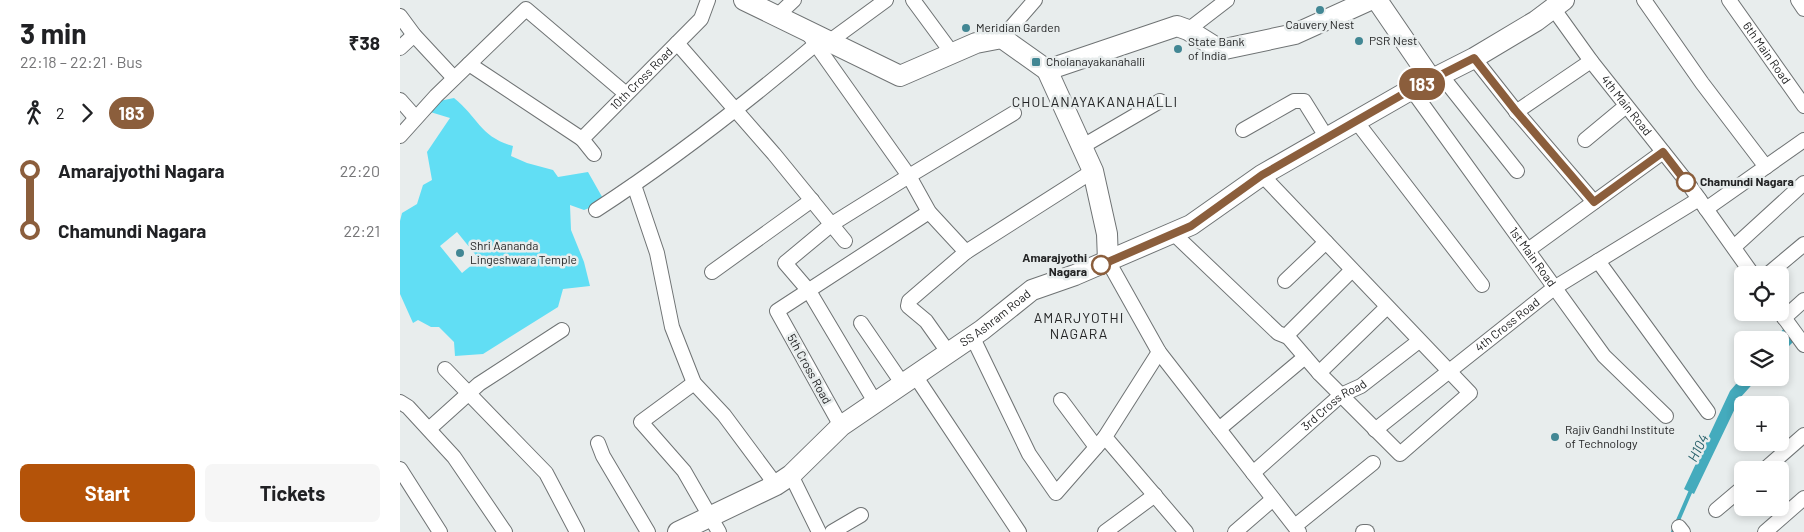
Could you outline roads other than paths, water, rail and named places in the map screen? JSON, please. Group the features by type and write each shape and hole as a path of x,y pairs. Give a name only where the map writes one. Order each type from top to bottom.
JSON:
{"street":[{"name":"10th Cross Road","path":"582,139 701,19 708,0"},
{"path":"744,0 817,38 900,76 976,43 1002,38 1035,0"},
{"path":"777,16 794,0"},
{"path":"596,210 634,185 736,110 817,38 886,0"},
{"path":"913,0 952,53"},
{"path":"1047,70 1177,26 1188,30 1220,50 1295,34 1370,0"},
{"path":"1377,0 1435,77 1516,171"},
{"path":"1644,0 1702,83 1766,167"},
{"path":"1798,0 1804,9"},
{"path":"1188,30 1221,2"},
{"name":"6th Main Road","path":"1736,2 1804,106"},
{"name":"SS Ashram Road","path":"678,532 715,524 783,480 841,426 972,336 1032,290 1075,275 1191,226 1262,175 1435,77 1474,58 1558,4"},
{"name":"4th Main Road","path":"1558,4 1591,61 1703,204 1748,266"},
{"path":"400,136 415,117 454,78 526,10 626,93"},
{"path":"400,16 414,35 454,78"},
{"path":"400,48 414,35"},
{"path":"817,38 909,176 929,212 966,252"},
{"path":"1002,38 1047,70 1093,171 1106,234 1108,261 1160,352 1297,529 1373,463"},
{"path":"677,43 736,110 845,241"},
{"path":"1474,58 1516,112 1594,202"},
{"path":"1516,112 1591,61"},
{"path":"469,64 582,139 594,154"},
{"name":"1st Main Road","path":"1412,90 1604,356 1666,416"},
{"path":"400,100 415,117"},
{"path":"1243,130 1294,100 1304,101 1327,138"},
{"path":"1082,146 1160,101"},
{"path":"1585,140 1626,106"},
{"path":"875,402 809,291 785,263 832,224 1014,113"},
{"path":"1356,121 1482,285"},
{"name":"4th Cross Road","path":"1375,430 1554,288 1598,261 1703,204 1766,167 1804,140"},
{"path":"1528,250 1663,152"},
{"path":"948,352 926,321 907,304 966,252 1093,171"},
{"path":"1173,233 1272,327 1288,337 1319,373 1400,454 1470,393 1262,175"},
{"path":"1734,247 1804,183"},
{"path":"634,185 657,253 672,327 694,383 783,480 819,532"},
{"path":"712,272 812,200"},
{"path":"809,291 929,212"},
{"path":"1285,281 1326,242"},
{"path":"1778,266 1804,244"},
{"path":"1598,261 1708,412"},
{"path":"1288,337 1290,332 1352,270"},
{"name":"5th Cross Road","path":"809,291 777,311 841,426"},
{"path":"1789,310 1804,300"},
{"path":"1319,373 1387,307"},
{"path":"1786,321 1804,346"},
{"path":"861,322 908,379 1019,532"},
{"path":"428,430 479,384 562,330"},
{"path":"972,336 1029,454 1056,493 1100,442 1160,352"},
{"name":"3rd Cross Road","path":"1253,473 1341,395 1361,386 1419,341"},
{"path":"1219,429 1305,357"},
{"path":"445,369 546,473 577,532"},
{"path":"694,383 641,422 684,471 715,524"},
{"path":"1061,400 1100,442 1155,495 1186,532"},
{"path":"400,402 454,457 505,532"},
{"path":"1774,461 1804,435"},
{"path":"598,443 603,456 648,532"},
{"path":"400,469 440,532"},
{"path":"1105,532 1155,495"},
{"path":"1716,510 1734,495"},
{"path":"1764,532 1804,498"},
{"path":"1235,532 1273,499"},
{"path":"832,532 860,516"}],"waterway":[{"name":"H104","path":"1673,532 1692,488"}],"place":[{"name":"Cauvery Nest","path":"1320,10"},
{"name":"Meridian Garden","path":"966,28"},
{"name":"PSR Nest","path":"1359,41"},
{"name":"State Bank of India","path":"1178,49"},
{"name":"Cholanayakanahalli","path":"1036,62"},
{"name":"Chamundi Nagara","path":"1686,182"},
{"name":"Shri Aananda Lingeshwara Temple","path":"460,253"},
{"name":"Amarajyothi Nagara","path":"1101,265"},
{"name":"Rajiv Gandhi Institute of Technology","path":"1555,437"}],"district":[{"name":"CHOLANAYAKANAHALLI","path":"1095,102"},
{"name":"AMARJYOTHI NAGARA","path":"1079,326"}]}
